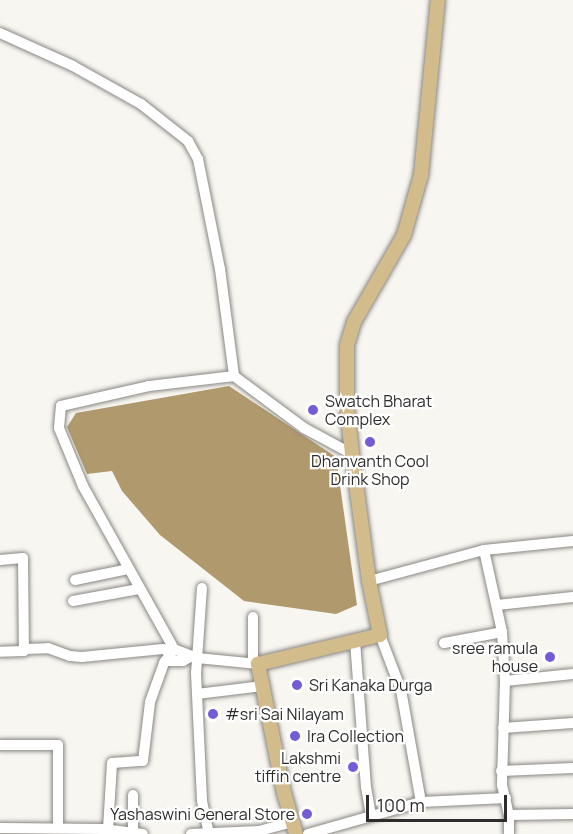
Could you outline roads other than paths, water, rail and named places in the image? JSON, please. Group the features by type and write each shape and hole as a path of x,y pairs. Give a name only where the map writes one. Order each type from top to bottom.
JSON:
{"main road":[{"path":"295,828 284,792 263,686 256,663 380,635 369,581 352,454 347,407 347,345 354,322 404,235 421,175 438,0"}],"street":[{"path":"0,33 73,66 141,104 188,141 198,159 216,247 234,376"},
{"path":"108,829 112,763 143,761 150,702 170,654 139,589 83,486 59,428 61,406 149,386 234,376 304,428 352,454"},
{"path":"369,581 484,550 573,541"},
{"path":"484,550 502,632 505,681 501,771 509,815 509,834"},
{"path":"0,560 23,558 24,649"},
{"path":"75,580 128,569"},
{"path":"202,588 195,657 202,801 209,834"},
{"path":"73,601 139,589"},
{"path":"497,605 573,597"},
{"path":"0,651 48,648 70,656 82,657 163,649 170,654 256,663 253,617"},
{"path":"444,643 502,632"},
{"path":"380,635 401,690 421,802"},
{"path":"355,641 366,787 371,816"},
{"path":"505,681 573,674"},
{"path":"197,694 263,686"},
{"path":"503,728 573,723"},
{"path":"0,745 58,745 58,828"},
{"path":"501,771 573,768"},
{"path":"0,828 108,829 138,834 133,795"},
{"path":"308,834 421,802 506,798"},
{"path":"509,815 573,814"},
{"path":"191,834 295,828"}],"place":[{"name":"Swatch Bharat Complex","path":"313,410"},
{"name":"Dhanvanth Cool Drink Shop","path":"370,442"},
{"name":"sree ramula house","path":"550,657"},
{"name":"Sri Kanaka Durga","path":"297,685"},
{"name":"#sri Sai Nilayam","path":"213,714"},
{"name":"Ira Collection","path":"295,736"},
{"name":"Lakshmi tiffin centre","path":"353,767"},
{"name":"Yashaswini General Store","path":"307,814"}]}
